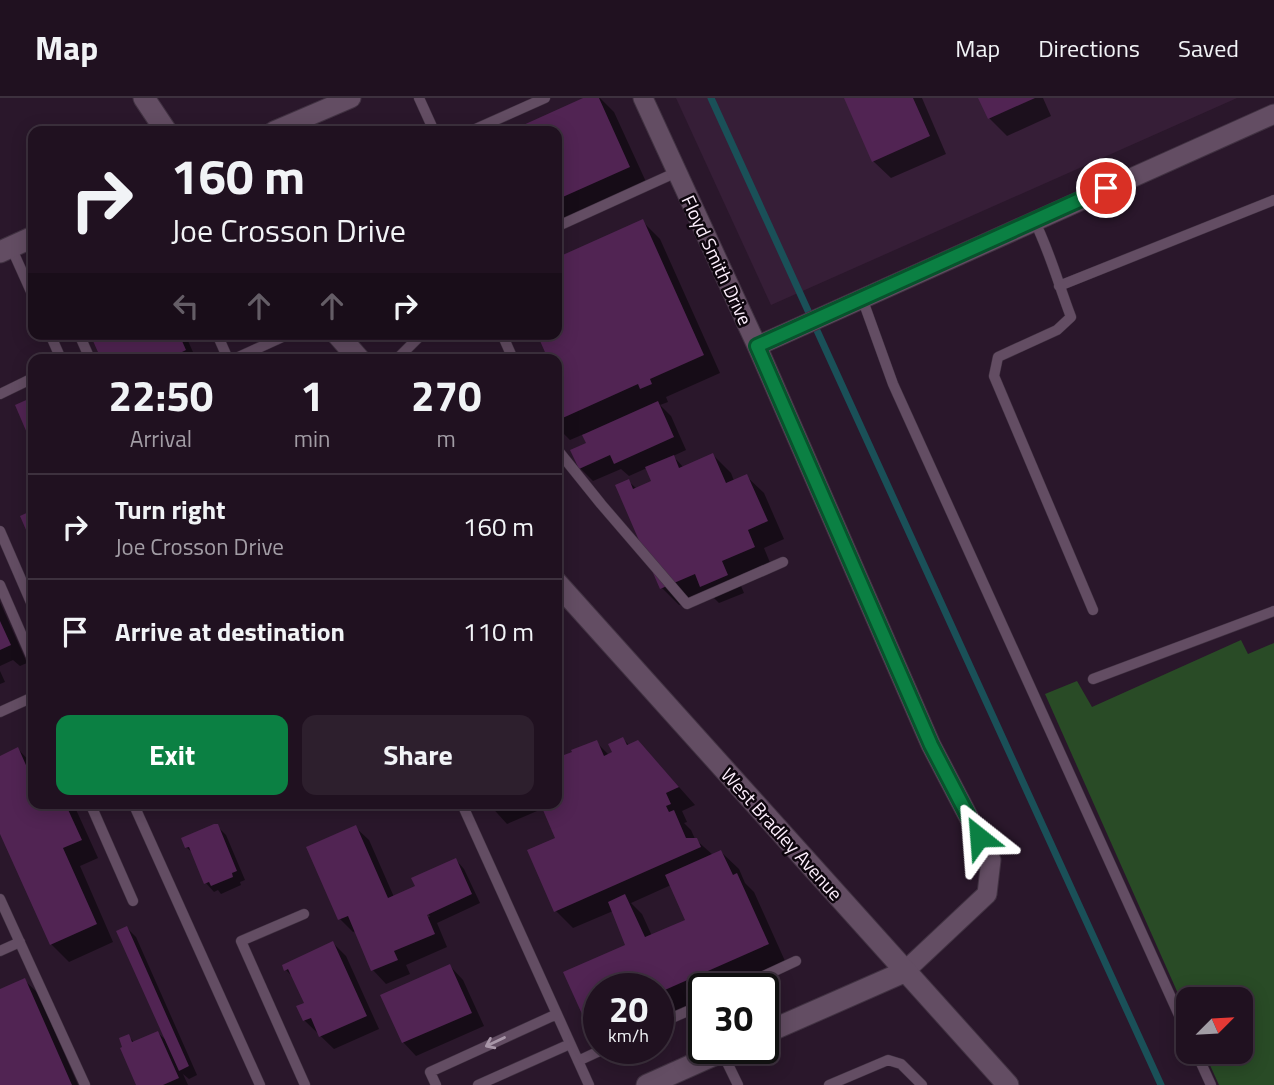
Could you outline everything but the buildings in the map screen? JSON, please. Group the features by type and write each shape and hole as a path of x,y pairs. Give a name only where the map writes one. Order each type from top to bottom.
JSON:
{"main road":[{"path":"144,98 163,126"},
{"path":"6,250 28,239"},
{"path":"342,340 355,354"},
{"name":"West Bradley Avenue","path":"562,589 1008,1085"},
{"path":"779,1027 904,971"},
{"path":"647,1085 694,1064"}],"street":[{"path":"286,126 351,98"},
{"name":"Floyd Smith Drive","path":"643,98 757,346 931,745 991,860 987,894 904,971"},
{"path":"757,346 1274,114"}],"lane":[{"path":"419,98 432,126"},
{"path":"482,126 545,98"},
{"path":"562,224 677,172"},
{"path":"1059,286 1274,200"},
{"path":"1034,220 1050,252 1071,317 1057,330 998,357 994,376 1093,610"},
{"path":"6,250 28,287"},
{"path":"854,302 1176,1009"},
{"path":"245,354 276,340"},
{"path":"402,354 416,340"},
{"path":"0,394 28,380"},
{"path":"562,456 687,604 783,562"},
{"path":"0,531 28,595"},
{"path":"0,585 28,649"},
{"path":"1093,679 1274,611"},
{"path":"0,712 28,699"},
{"path":"93,809 133,901"},
{"path":"136,809 260,1085"},
{"path":"464,809 589,1085"},
{"path":"0,899 85,1085"},
{"path":"304,914 241,941 305,1085"},
{"path":"0,951 20,942"},
{"path":"770,973 796,961"},
{"path":"436,1085 430,1072 557,1014"},
{"path":"478,1085 570,1044"},
{"path":"578,1061 583,1059"},
{"path":"829,1085 888,1060 901,1063 922,1085"},
{"path":"731,1064 738,1085"},
{"path":"1201,1064 1211,1085"}],"shaded area":[{"path":"676,98 1237,98 771,305"}],"green space":[{"path":"1241,640 1248,654 1274,643 1274,1085 1219,1085 1209,1064 1253,1064 1253,987 1176,989 1045,694 1077,681 1092,707"}],"waterway":[{"path":"711,98 1161,1085"}],"route":[{"path":"979,837 931,745 757,346 1106,188"}]}
